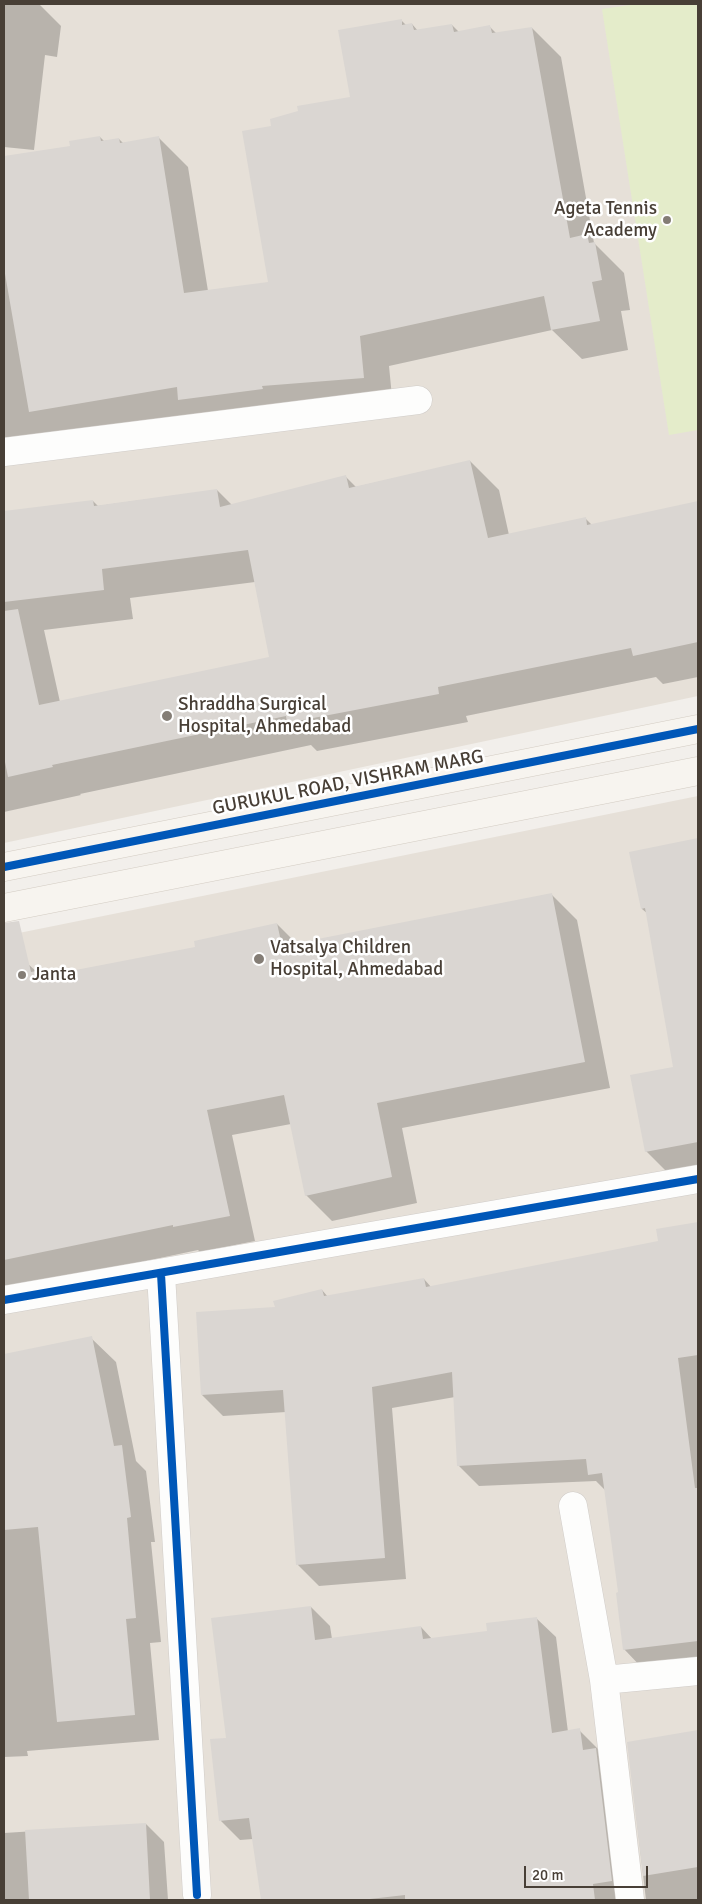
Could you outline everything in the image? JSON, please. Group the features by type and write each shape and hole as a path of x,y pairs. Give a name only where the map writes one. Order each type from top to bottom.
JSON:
{"street":[{"path":"4,452 418,400"},
{"name":"GURUKUL ROAD, VISHRAM MARG","path":"4,867 698,729"},
{"path":"4,908 698,771"},
{"path":"4,1300 698,1179"},
{"path":"161,1274 198,1895"},
{"path":"573,1506 604,1680 630,1900"},
{"path":"604,1680 698,1671"}],"shaded area":[{"path":"4,4 698,4 698,696 4,843"},
{"path":"698,796 698,1900 4,1900 4,936"}],"green space":[{"name":"Ageta Tennis Academy","path":"637,4 698,4 698,430 669,435 602,9"}],"building":[{"path":"402,19 402,25 412,23 414,30 452,24 454,32 490,25 492,33 532,27 570,238 587,234 589,243 595,242 602,280 592,282 600,321 551,330 544,296 360,336 364,378 262,386 263,389 178,400 177,387 29,412 4,268 4,156 70,146 69,141 100,136 101,141 119,138 120,143 159,136 184,293 268,282 242,131 271,126 270,119 298,111 297,106 350,97 338,30"},
{"path":"470,460 488,538 586,517 587,525 698,501 698,642 633,656 631,648 438,687 439,694 287,723 286,716 52,765 53,767 8,777 4,757 4,611 18,609 39,705 269,657 248,550 102,569 104,590 4,602 4,511 93,500 94,506 217,489 220,507 346,475 349,488"},
{"path":"698,838 698,1142 645,1152 630,1075 673,1067 645,908 641,909 629,852"},
{"path":"552,893 585,1062 377,1103 392,1177 305,1196 284,1095 207,1110 230,1216 173,1227 173,1225 4,1260 4,923 19,921 31,972 53,968 55,974 195,947 194,941 277,923 282,946"},
{"path":"698,1222 698,1355 678,1358 695,1488 698,1488 698,1641 623,1650 616,1593 618,1592 602,1473 588,1475 586,1459 457,1466 452,1372 372,1387 385,1558 296,1565 283,1390 201,1395 196,1312 275,1307 273,1301 322,1289 324,1296 424,1278 426,1287 658,1241 656,1229"},
{"path":"92,1336 114,1446 122,1445 131,1517 127,1518 136,1618 126,1619 135,1715 57,1722 38,1527 4,1530 4,1354"},
{"path":"311,1606 315,1640 421,1626 423,1639 487,1631 486,1623 537,1617 552,1733 580,1728 583,1750 596,1748 612,1881 593,1884 595,1900 405,1900 405,1895 361,1900 261,1900 249,1818 219,1821 210,1739 226,1738 211,1618"},
{"path":"698,1730 698,1867 643,1876 627,1742"},
{"path":"146,1823 150,1900 29,1900 25,1830"}],"cycle path":[{"path":"4,867 698,729"},
{"path":"4,1300 698,1179"},
{"path":"161,1274 197,1895"}],"place":[{"name":"Ageta Tennis Academy","path":"667,220"},
{"name":"Shraddha Surgical Hospital, Ahmedabad","path":"167,716"},
{"name":"Vatsalya Children Hospital, Ahmedabad","path":"259,959"},
{"name":"Janta","path":"22,975"}]}
